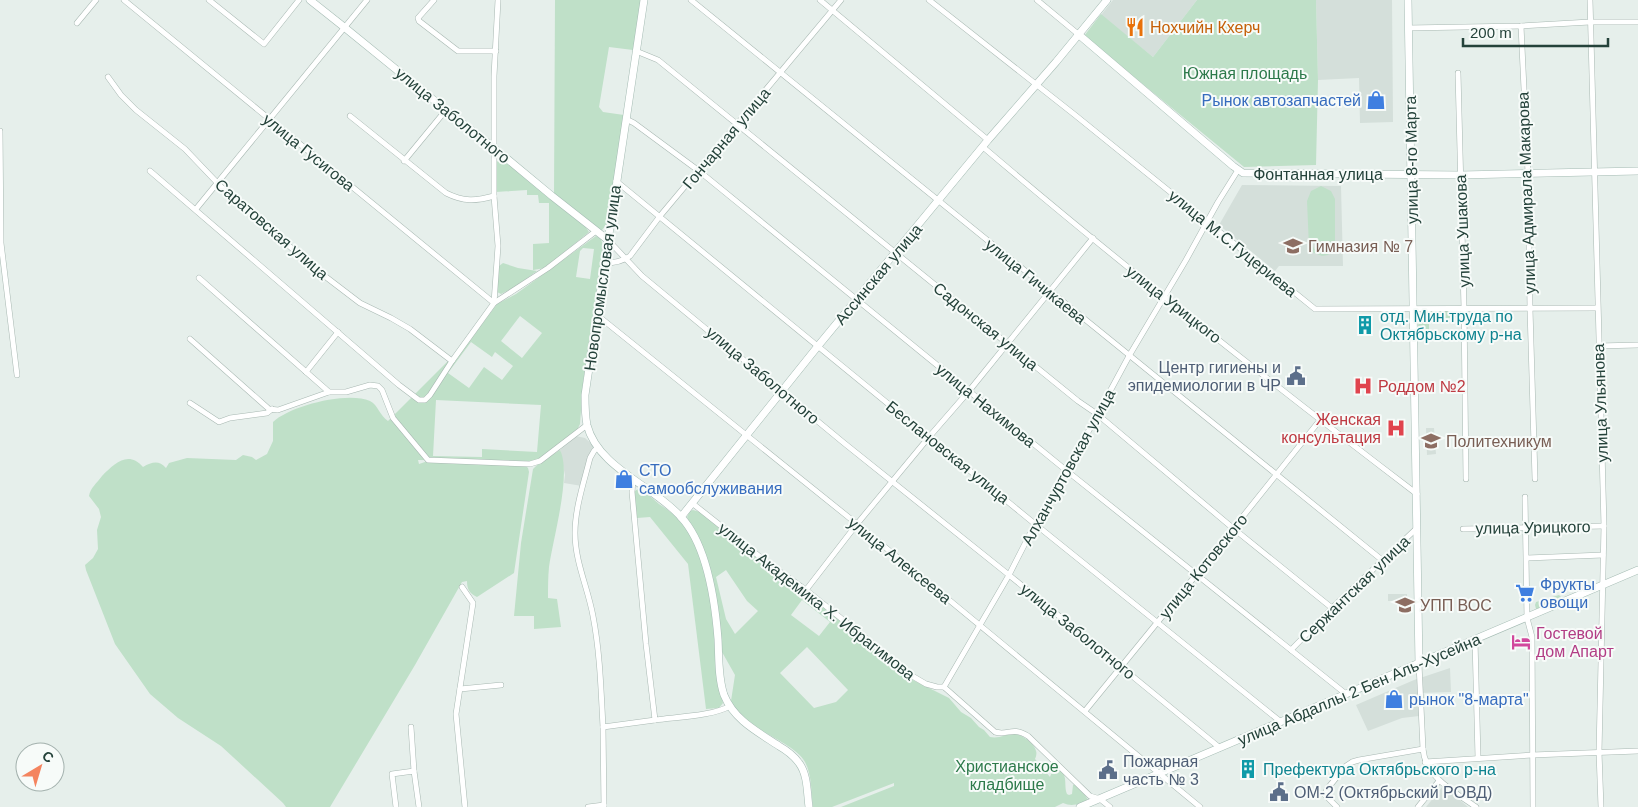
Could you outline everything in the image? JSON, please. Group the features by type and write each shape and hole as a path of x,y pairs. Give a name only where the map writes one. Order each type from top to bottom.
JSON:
{"street":[{"path":"77,23 96,0"},
{"name":"улица Гусигова","path":"124,0 494,303"},
{"path":"209,0 264,44 299,0"},
{"name":"улица Заболотного","path":"310,0 608,240 642,276 1220,748"},
{"path":"196,209 366,0"},
{"path":"434,0 418,18 419,21 458,51 496,50"},
{"path":"494,303 498,246 493,147 498,0"},
{"name":"Новопромысловая улица","path":"644,0 585,395 587,425 598,447 617,467 675,510 696,540 706,570 713,601 723,692 730,706"},
{"name":"улица Гичикаева","path":"691,0 1382,560"},
{"path":"820,0 988,140"},
{"name":"Гончарная улица","path":"626,259 840,0"},
{"name":"улица М.С.Гуцериева","path":"929,0 1315,309 1597,308"},
{"path":"1036,0 1078,34"},
{"name":"Ассинская улица","path":"681,517 818,346 1106,0"},
{"name":"улица 8-го Марта","path":"1408,0 1417,528 1423,749 1425,762 1439,780 1476,807"},
{"name":"улица Ульянова","path":"1590,0 1604,526 1600,752 1601,807"},
{"path":"1408,28 1638,22"},
{"name":"улица Адмирала Макарова","path":"1521,26 1528,173 1535,479"},
{"name":"Фонтанная улица","path":"1078,34 1238,170 1248,174 1460,175 1638,171"},
{"name":"Садонская улица","path":"636,51 658,60 738,124 1078,401 1098,414 1234,529 1332,608"},
{"name":"улица Ушакова","path":"1458,73 1466,479"},
{"name":"Саратовская улица","path":"108,77 121,95 136,110 185,149 227,193 322,274 360,303 410,329 452,361"},
{"path":"404,161 446,110"},
{"path":"350,116 446,193 467,201 479,201 494,196"},
{"name":"улица Нахимова","path":"626,119 699,171 1067,471 1346,694"},
{"path":"0,132 1,243 17,375"},
{"name":"улица Урицкого","path":"983,147 1164,297 1417,494"},
{"name":"Алханчуртовская улица","path":"944,687 1009,575 1035,524 1067,471 1129,356 1238,170"},
{"path":"150,171 419,400 428,398 494,303 548,268 596,231"},
{"name":"Беслановская улица","path":"616,181 1035,524 1281,722"},
{"path":"806,590 857,524 969,391 1093,238"},
{"path":"605,262 626,259"},
{"path":"199,278 329,392"},
{"name":"улица Алексеева","path":"597,315 857,524 1200,807"},
{"path":"306,372 338,332"},
{"path":"190,339 269,409 278,410 329,392 346,392 370,385 378,386 382,390 393,418 428,460 530,464 540,461 587,425"},
{"path":"1598,346 1638,345"},
{"path":"190,403 219,422 230,418 267,413 272,409"},
{"name":"улица Котовского","path":"1085,711 1277,476 1320,420"},
{"path":"588,807 604,806 602,727 595,626 583,581 575,536 575,524 590,458 598,447"},
{"path":"633,479 632,492 655,720"},
{"path":"1525,497 1527,618 1532,637 1533,807"},
{"name":"улица Академика Х. Ибрагимова","path":"692,503 769,564 806,590 902,670 926,684 944,687 995,732 1001,733 1013,730 1028,736 1090,796 1100,799 1110,807"},
{"name":"улица Урицкого","path":"1463,529 1604,526"},
{"name":"Сержантская улица","path":"1291,650 1332,608 1417,528"},
{"path":"1526,558 1603,555"},
{"name":"улица Абдаллы 2 Бен Аль-Хусейна","path":"1080,807 1638,570"},
{"path":"462,587 473,603 456,714 465,807"},
{"path":"1475,640 1478,758"},
{"path":"460,690 501,685"},
{"path":"602,727 714,712 725,710 730,706 746,723 786,750 800,763 805,775 809,807"},
{"path":"411,727 414,771 420,807"},
{"path":"1337,807 1325,795 1327,789 1346,766 1358,760 1423,749"},
{"path":"1425,762 1638,751"},
{"path":"396,807 392,774 414,771"},
{"path":"1418,807 1439,780"}],"shaded area":[{"path":"1113,0 1197,0 1153,57 1101,15"},
{"path":"1316,0 1392,0 1393,122 1360,123 1359,78 1318,80"},
{"name":"Гимназия № 7","path":"1242,185 1341,186 1343,266 1279,266 1275,271 1219,225"},
{"name":"Политехникум","path":"1426,428 1434,428 1436,454 1427,455"},
{"path":"576,436 585,438 595,447 582,486 564,483 565,475 560,450"},
{"name":"УПП ВОС","path":"1388,594 1407,594 1407,608 1402,608 1402,601 1388,601"},
{"name":"рынок \"8-марта\"","path":"1450,668 1451,692 1419,693 1419,716 1402,718 1368,731 1356,705 1414,680"},
{"path":"1443,786 1468,807 1426,807"}],"green space":[{"path":"555,0 641,0 633,50 609,47 599,107 603,112 624,115 607,224 602,230 554,194"},
{"name":"Южная площадь","path":"1197,0 1316,0 1318,80 1316,165 1244,167 1084,36 1101,14 1153,57"},
{"path":"504,160 585,226 589,232 545,268 533,270 533,244 549,243 549,203 539,203 538,195 527,195 527,190 496,192 496,162"},
{"path":"1321,186 1331,191 1335,199 1335,247 1328,255 1322,256 1312,252 1309,247 1307,201 1311,191","holes":["1311,242 1333,242 1330,250 1324,253 1314,248"]},
{"path":"596,236 601,239 603,246 583,383 580,424 577,430 539,459 533,461 418,460 419,464 425,462 525,465 528,468 529,472 514,573 477,597 469,590 467,581 462,582 330,807 286,807 221,746 178,718 150,694 115,644 85,565 93,558 98,549 97,530 101,517 99,509 89,496 91,490 111,467 127,459 137,462 143,467 155,463 161,464 166,468 169,463 187,458 236,460 243,455 256,460 267,454 273,441 273,422 292,411 319,402 334,399 360,398 370,401 375,405 388,421 451,358 458,356 497,304 516,294","holes":["583,248 594,249 590,279 576,277 580,251","520,316 542,333 522,358 501,341","471,342 492,357 495,352 513,366 502,380 484,367 469,388 448,373","436,400 541,405 537,452 482,449 482,457 433,456"]},
{"path":"503,263 537,271 515,287 501,294 497,292 499,266"},
{"path":"1423,310 1462,311 1463,316 1429,318 1429,331 1425,333 1420,331 1418,326"},
{"path":"560,450 564,474 563,490 549,567 548,598 557,599 561,627 534,629 534,616 514,616 521,543 533,469"},
{"path":"638,489 676,517 687,530 702,562 707,579 715,632 718,681 723,703 719,708 706,709 688,564 650,517 637,518 634,495"},
{"name":"Христианское кладбище","path":"690,511 700,512 769,567 814,599 889,660 903,675 949,698 961,712 971,718 990,737 1014,734 1028,740 1035,748 1035,759 1050,777 1054,766 1062,772 1067,794 1072,794 1073,785 1075,784 1088,800 1070,805 1063,803 1055,807 841,807 894,786 894,783 832,807 813,807 810,778 805,762 799,754 744,719 731,701 735,675 722,652 709,570 687,517","holes":["726,570 747,601 758,611 735,634 726,619 716,577","802,600 830,622 819,636 791,615","807,647 848,690 836,702 814,708 780,673"]},
{"path":"1559,595 1561,597 1560,601 1550,606 1536,609 1536,602"}],"place":[{"name":"Нохчийн Кхерч","path":"1135,27"},
{"name":"Рынок автозапчастей","path":"1376,100"},
{"name":"Гимназия № 7","path":"1293,246"},
{"name":"отд. Мин.труда по Октябрьскому р-на","path":"1365,325"},
{"name":"Центр гигиены и эпидемиологии в ЧР","path":"1296,376"},
{"name":"Роддом №2","path":"1363,386"},
{"name":"Женская консультация","path":"1396,428"},
{"name":"Политехникум","path":"1431,441"},
{"name":"СТО самообслуживания","path":"624,479"},
{"name":"Фрукты овощи","path":"1525,593"},
{"name":"УПП ВОС","path":"1405,605"},
{"name":"Гостевой дом Апарт","path":"1521,642"},
{"name":"рынок \"8-марта\"","path":"1394,699"},
{"name":"Префектура Октябрьского р-на","path":"1248,769"},
{"name":"Пожарная часть № 3","path":"1108,770"},
{"name":"ОМ-2 (Октябрьский РОВД)","path":"1279,792"}]}
